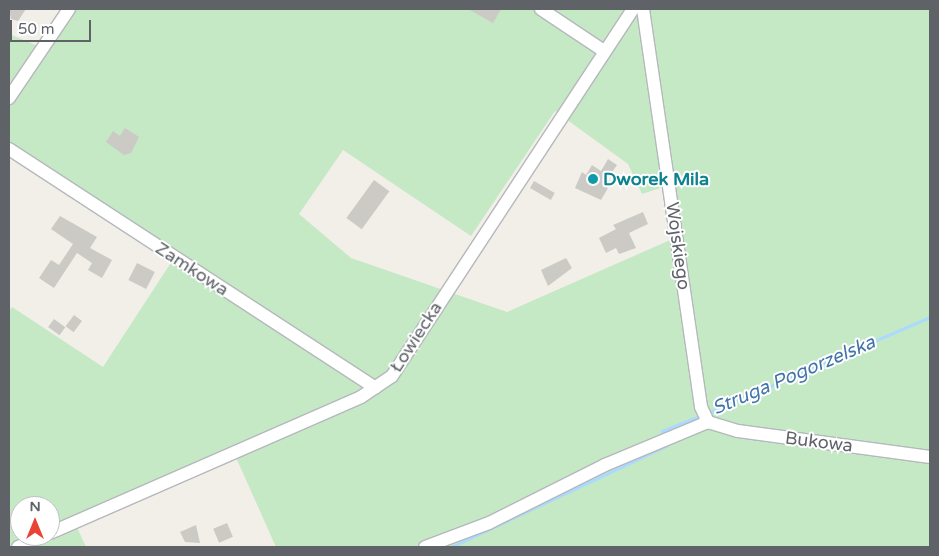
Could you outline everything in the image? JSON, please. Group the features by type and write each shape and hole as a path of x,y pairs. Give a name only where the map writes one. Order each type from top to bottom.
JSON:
{"street":[{"path":"9,98 69,9"},
{"path":"541,9 604,51"},
{"name":"Łowiecka","path":"60,529 374,388 392,376 633,9"},
{"name":"Wojskiego","path":"643,9 705,415"},
{"name":"Zamkowa","path":"9,150 374,388"},
{"path":"425,547 490,523 705,415"},
{"name":"Bukowa","path":"705,415 738,431 930,457"}],"green space":[{"path":"69,9 930,9 930,547 276,547 234,453 75,523 86,547 9,547 9,311 12,307 103,367 174,258 9,149 9,34 43,48","holes":["555,111 628,164 642,194 670,185 677,237 507,312 351,258 299,214 343,150 471,236"]}],"building":[{"path":"9,9 26,9 18,21 11,19"},
{"path":"468,9 501,9 493,23"},
{"path":"125,128 139,137 131,153 124,155 106,142 113,131 120,136"},
{"name":"Dworek Mila","path":"608,159 617,165 603,185 608,188 601,200 575,188 582,172 586,175 592,165 601,171"},
{"path":"374,180 389,191 362,229 346,218"},
{"path":"534,181 555,193 551,200 530,188"},
{"path":"643,212 648,224 629,233 636,248 619,254 616,248 606,253 599,238 616,229 613,225"},
{"path":"60,216 97,237 90,248 112,260 102,278 88,270 92,263 77,253 54,288 39,278 51,260 59,265 73,244 51,229"},
{"path":"566,258 572,268 548,286 541,270"},
{"path":"137,263 155,272 146,289 128,280"},
{"path":"74,315 82,321 74,332 66,326"},
{"path":"54,319 65,327 59,335 48,327"},
{"path":"227,523 233,537 219,543 213,529"},
{"path":"196,525 200,543 185,542 180,532"}],"waterway":[{"name":"Struga Pogorzelska","path":"708,413 930,317"},
{"name":"Struga Pogorzelska","path":"662,436 662,431 702,415"},
{"name":"Struga Pogorzelska","path":"451,547 666,446"}],"place":[{"name":"Dworek Mila","path":"593,179"}]}
